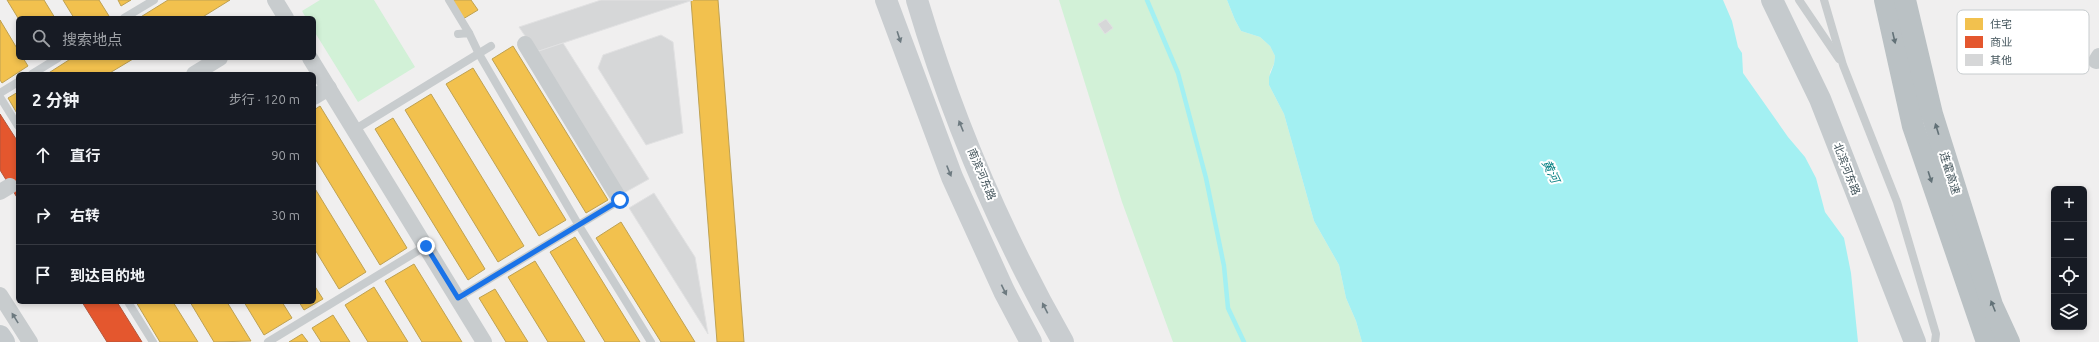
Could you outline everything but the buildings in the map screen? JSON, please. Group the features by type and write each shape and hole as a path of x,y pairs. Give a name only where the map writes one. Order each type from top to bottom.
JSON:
{"highway":[{"name":"连霍高速","path":"1885,0 1913,126 1986,342"},
{"name":"连霍高速","path":"1905,0 1932,114 1992,305 2009,342"}],"main road":[{"path":"886,0 952,177 991,263 1031,342"},
{"name":"南滨河东路","path":"917,0 935,56 977,165 1028,277 1063,342"},
{"name":"北滨河东路","path":"1772,0 1820,98 1914,342"},
{"path":"0,336 4,342"}],"street":[{"path":"275,0 285,16"},
{"path":"525,44 620,200"},
{"path":"197,72 217,60"},
{"path":"311,60 484,342"},
{"path":"316,96 329,88"},
{"path":"0,295 30,342"}],"lane":[{"path":"127,16 154,0"},
{"path":"449,0 578,224 651,342"},
{"path":"1799,0 1843,65"},
{"path":"1824,0 1843,65 1897,202 1936,334 1935,342"},
{"path":"458,34 469,33"},
{"path":"354,130 491,46"},
{"path":"35,72 55,60"},
{"path":"0,93 16,83"},
{"path":"0,97 16,123"},
{"path":"458,298 578,224 620,200"},
{"path":"268,342 426,246"},
{"path":"129,304 153,342"}],"green space":[{"path":"320,0 374,0 415,67 358,102 316,34 316,16 305,16 302,11"},
{"path":"1059,0 1227,0 1241,31 1260,37 1270,46 1275,56 1274,64 1270,72 1269,85 1284,114 1314,221 1339,265 1346,298 1356,321 1362,342 1173,342 1122,202"}],"water":[{"name":"黄河","path":"1227,0 1723,0 1732,21 1738,47 1742,53 1743,73 1788,137 1805,157 1816,178 1825,212 1844,238 1851,273 1858,342 1362,342 1356,321 1346,298 1339,265 1314,221 1284,114 1269,85 1269,77 1274,64 1275,56 1270,46 1260,37 1241,31"}],"waterway":[{"path":"1147,0 1178,73 1206,178 1224,266 1228,308 1244,342"}],"route":[{"path":"426,246 458,298 578,224 620,200"}]}
